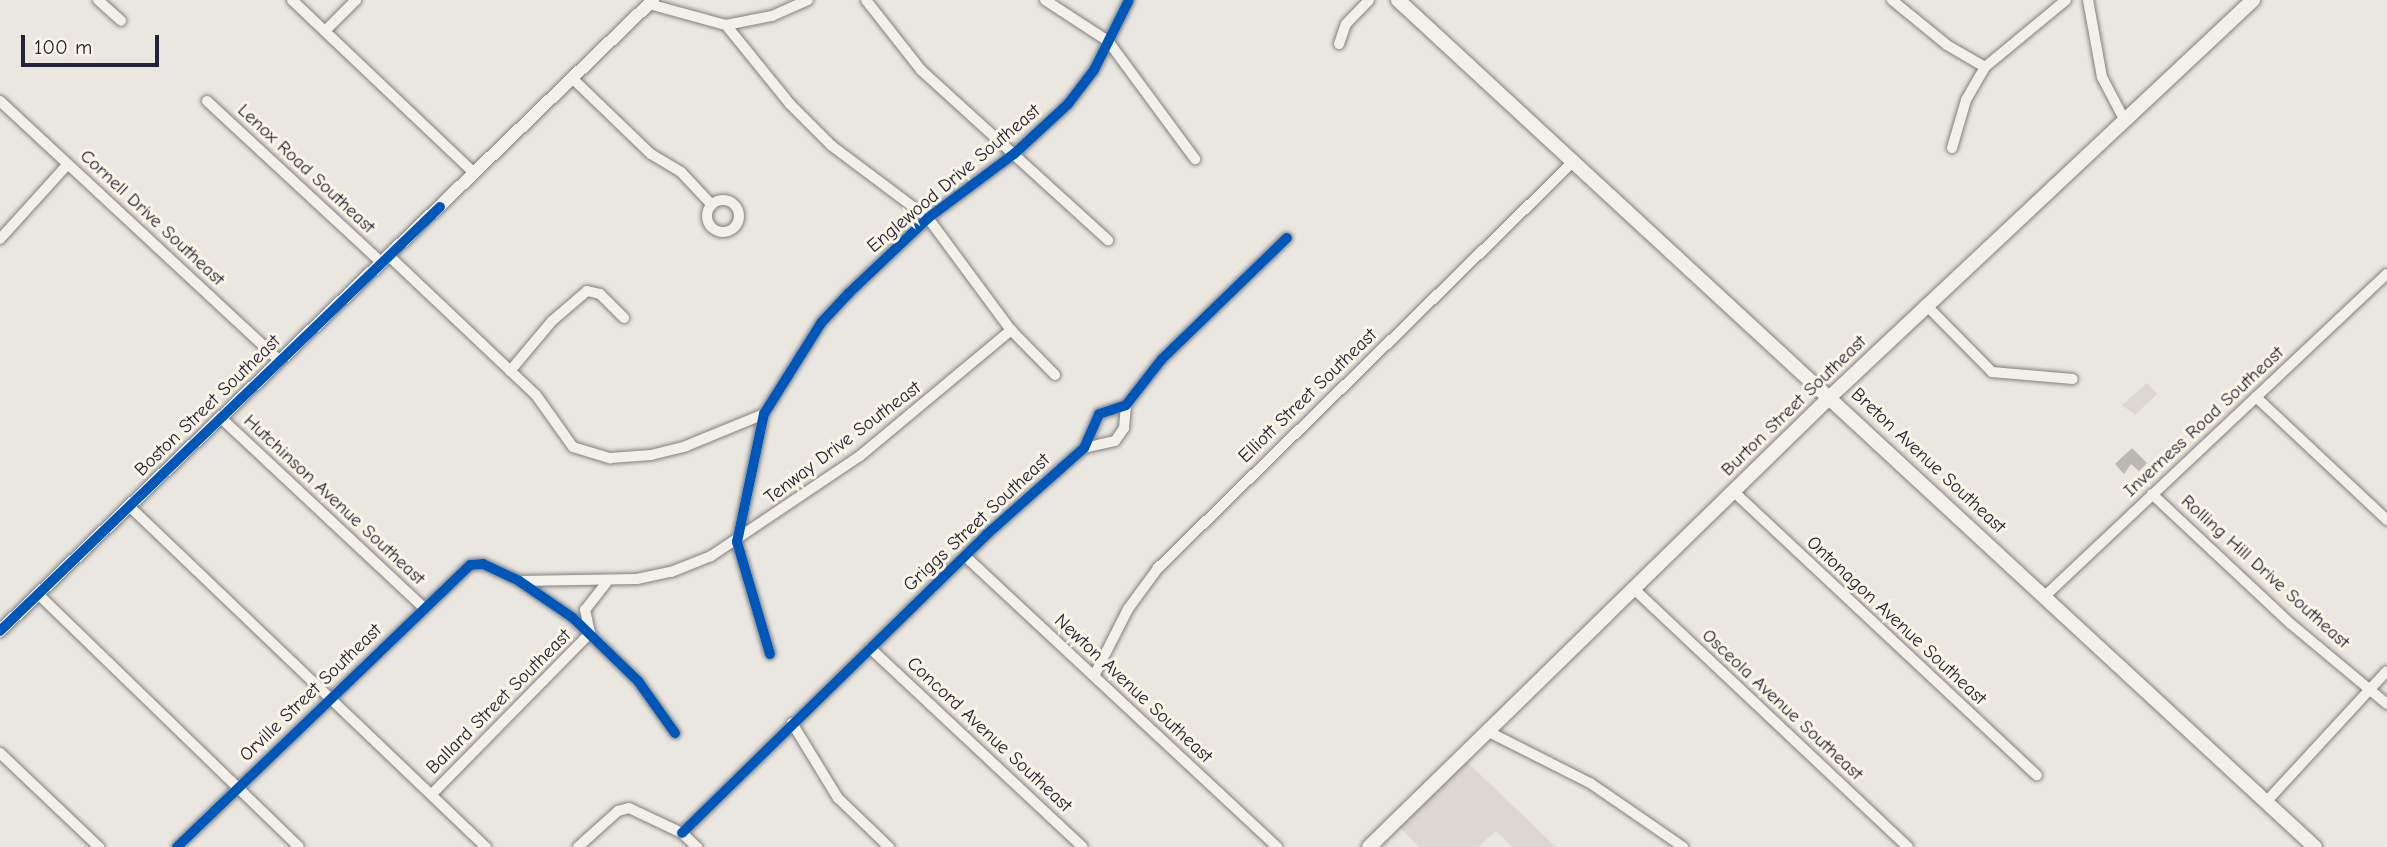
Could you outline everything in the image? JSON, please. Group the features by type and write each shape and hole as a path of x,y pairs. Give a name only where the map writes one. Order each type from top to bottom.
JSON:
{"main road":[{"name":"Breton Avenue Southeast","path":"1398,0 1831,396 2315,847"},
{"name":"Burton Street Southeast","path":"1369,847 1831,396 2253,0"}],"street":[{"path":"98,0 121,21"},
{"path":"292,0 474,173"},
{"path":"325,31 356,0"},
{"path":"651,2 726,25 772,16 808,0"},
{"path":"866,0 921,70 1108,240"},
{"path":"1045,0 1108,41 1195,159"},
{"name":"Englewood Drive Southeast","path":"770,654 737,542 764,414 821,323 928,218 1014,153 1077,94 1129,0"},
{"path":"1339,44 1346,24 1369,0"},
{"path":"1892,0 1947,45 1985,67"},
{"path":"1952,148 1966,100 1985,67 2066,0"},
{"path":"2088,0 2102,77 2125,121"},
{"name":"Boston Street Southeast","path":"0,631 651,2"},
{"path":"726,25 790,104 832,146 928,218 1011,330 1055,375"},
{"path":"572,78 651,154 681,172 712,205"},
{"name":"Lenox Road Southeast","path":"207,101 536,395 573,447 610,458 686,446 764,414"},
{"name":"Cornell Drive Southeast","path":"0,102 280,361"},
{"name":"Elliott Street Southeast","path":"1094,676 1128,609 1158,568 1573,162"},
{"path":"0,239 68,164"},
{"name":"Griggs Street Southeast","path":"1084,448 1115,441 1124,428 1126,405 1156,366 1287,238"},
{"name":"Inverness Road Southeast","path":"2046,595 2387,274"},
{"path":"510,371 552,321 587,291 600,294 624,318"},
{"path":"1927,306 1996,374 2073,379"},
{"name":"Tenway Drive Southeast","path":"519,581 607,583 671,572 737,542 860,456 1011,330"},
{"path":"2256,397 2387,520"},
{"name":"Griggs Street Southeast","path":"682,833 965,556 1084,448 1099,414 1126,405"},
{"name":"Hutchinson Avenue Southeast","path":"220,418 423,607"},
{"name":"Ontonagon Avenue Southeast","path":"1733,491 2037,775"},
{"name":"Rolling Hill Drive Southeast","path":"2152,494 2291,624 2387,704"},
{"path":"130,506 486,847"},
{"name":"Newton Avenue Southeast","path":"965,556 1277,847"},
{"name":"Orville Street Southeast","path":"177,847 423,607 470,565 483,564 519,581"},
{"path":"519,581 590,634 638,681 676,733"},
{"path":"590,634 585,610 607,583"},
{"name":"Osceola Avenue Southeast","path":"1633,588 1908,847"},
{"path":"38,594 299,847"},
{"name":"Ballard Street Southeast","path":"432,794 590,634"},
{"name":"Concord Avenue Southeast","path":"870,648 1083,847"},
{"path":"2266,802 2387,671"},
{"path":"792,723 838,799 889,847"},
{"path":"1487,731 1590,783 1683,847"},
{"path":"0,753 99,847"},
{"path":"579,847 623,809 682,833 697,847"}],"shaded area":[{"path":"2147,383 2157,394 2135,415 2122,405"},
{"path":"2132,448 2147,463 2139,471 2131,464 2124,474 2115,464"},
{"path":"1467,762 1556,847 1512,847 1496,831 1478,847 1419,847 1400,827"}],"cycle path":[{"path":"770,654 737,542 764,414 821,323 849,293 928,218 1014,154 1068,104 1094,70 1129,0"},
{"path":"0,631 440,207"},
{"path":"682,833 986,535 1084,448 1099,414 1126,405 1162,359 1287,238"},
{"path":"177,847 470,565 483,564 519,581 573,618 638,681 675,733"}]}
